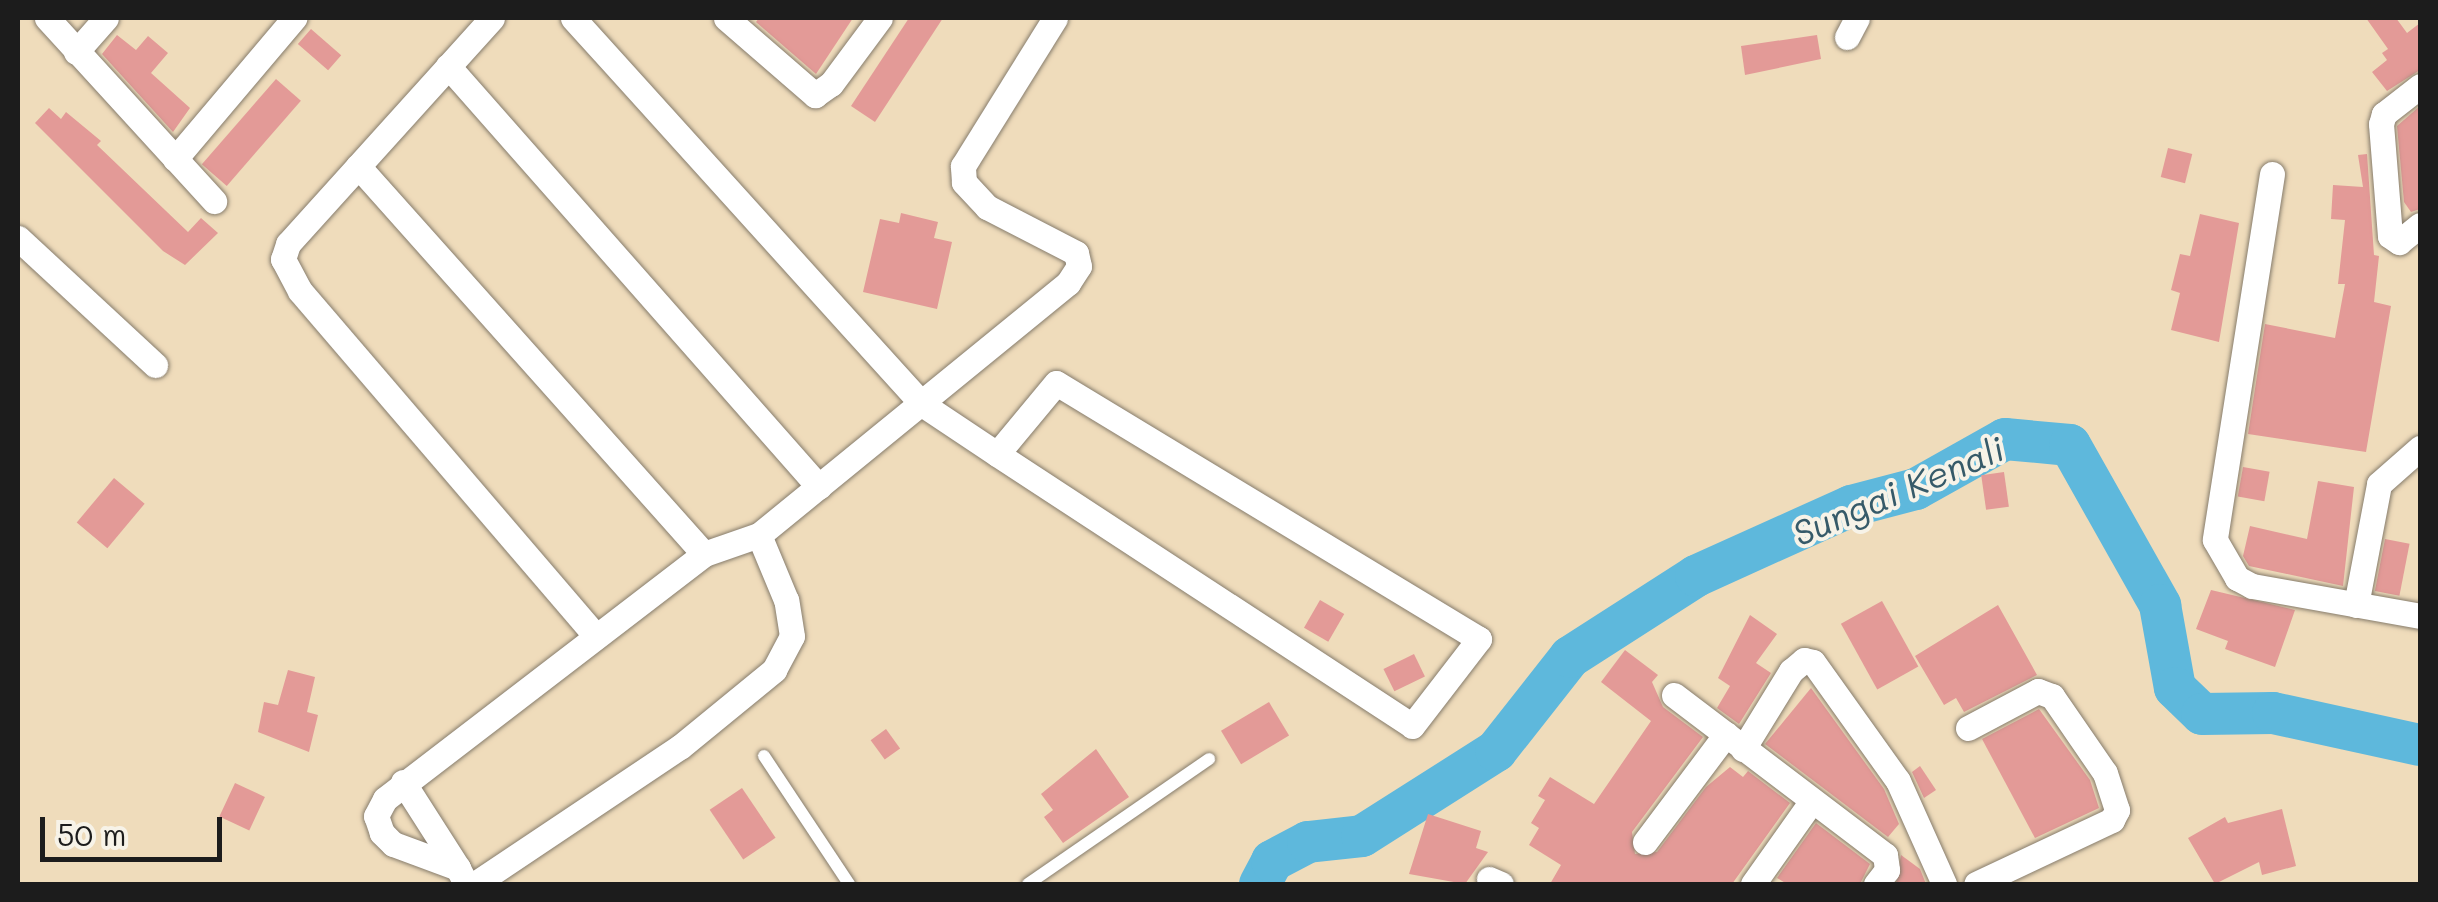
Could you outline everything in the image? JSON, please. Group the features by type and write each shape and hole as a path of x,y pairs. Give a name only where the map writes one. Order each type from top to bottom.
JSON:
{"street":[{"path":"47,18 214,201"},
{"path":"76,52 106,18"},
{"path":"174,159 294,18"},
{"path":"492,18 288,244 288,270 596,636"},
{"path":"573,18 922,404 998,454 1412,726 1479,639 1056,383 998,454"},
{"path":"726,18 815,94 831,84 880,18"},
{"path":"467,879 392,844 382,833 376,816 402,782 704,554 759,535 1068,283 1079,266 1076,253 987,207 964,182 963,166 979,132 1056,18"},
{"path":"448,66 819,487"},
{"path":"2420,86 2384,114 2381,124 2390,236 2399,242 2420,225"},
{"path":"358,166 704,554"},
{"path":"2272,174 2215,540 2236,578 2252,586 2420,616"},
{"path":"18,238 155,365"},
{"path":"2356,605 2379,484 2420,448"},
{"path":"467,879 680,747 774,670 792,636 786,600 759,535"},
{"path":"1645,842 1790,671 1804,660 1813,662 1898,781 1944,884"},
{"path":"1968,728 2038,692 2052,696 2105,773 2116,810 2112,820 1976,884"},
{"path":"1674,695 1884,855 1886,870 1876,884"},
{"path":"402,782 467,879"},
{"path":"1753,884 1811,802"}],"lane":[{"path":"764,756 850,884"},
{"path":"1028,884 1209,759"}],"building":[{"path":"759,18 853,18 816,74 756,22"},
{"path":"909,18 943,18 875,122 851,106"},
{"path":"2366,18 2396,18 2407,33 2420,23 2420,70 2387,91 2372,72 2387,60 2382,53 2388,49"},
{"path":"311,29 341,55 328,70 298,44"},
{"path":"117,35 136,50 148,36 168,53 151,73 190,108 173,132 102,54"},
{"path":"1817,35 1821,59 1745,75 1741,46"},
{"path":"276,79 301,101 227,186 202,164"},
{"path":"2420,106 2420,209 2411,212 2404,202 2397,126"},
{"path":"49,108 61,119 66,112 101,141 97,145 188,232 201,218 218,233 185,265 163,251 35,123"},
{"path":"2168,148 2192,154 2185,183 2161,177"},
{"path":"2367,154 2374,255 2379,256 2374,302 2391,306 2366,452 2248,434 2265,324 2335,338 2345,284 2338,284 2345,220 2331,219 2333,185 2363,187 2358,155"},
{"path":"901,213 938,222 934,238 952,242 937,309 863,292 880,219 899,223"},
{"path":"2200,214 2239,223 2219,342 2171,330 2180,293 2171,290 2180,254 2190,256"},
{"path":"2243,467 2270,472 2264,501 2238,497"},
{"path":"2004,472 2009,507 1986,510 1981,475"},
{"path":"114,478 145,504 107,548 77,522"},
{"path":"2318,481 2354,487 2343,586 2249,566 2243,556 2250,526 2307,539"},
{"path":"2385,539 2410,544 2399,596 2375,591"},
{"path":"2211,590 2295,610 2275,667 2225,649 2228,641 2196,629"},
{"path":"1320,600 1344,614 1328,642 1304,628"},
{"path":"1882,601 1918,667 1877,689 1841,624"},
{"path":"1998,605 2037,675 1964,712 1956,698 1944,705 1915,656"},
{"path":"1750,615 1777,634 1756,663 1771,673 1739,724 1717,708 1730,686 1718,678"},
{"path":"1625,650 1658,675 1652,682 1663,707 1703,737 1632,832 1635,854 1657,852 1706,787 1730,767 1743,777 1748,771 1790,803 1732,884 1550,884 1561,865 1529,845 1539,828 1531,823 1545,800 1538,796 1550,777 1594,804 1651,721 1601,682"},
{"path":"1414,654 1425,676 1394,691 1383,669"},
{"path":"288,670 315,677 307,712 318,715 309,752 258,732 264,702 278,705"},
{"path":"1811,688 1884,789 1899,824 1888,837 1765,744"},
{"path":"1269,702 1289,735 1241,764 1221,731"},
{"path":"2039,709 2090,780 2099,808 2035,838 1982,739"},
{"path":"886,729 900,748 885,760 871,740"},
{"path":"1096,749 1129,797 1063,843 1044,817 1053,810 1041,794"},
{"path":"1920,766 1936,790 1924,798 1912,772"},
{"path":"235,783 265,797 249,830 219,817"},
{"path":"742,788 776,838 743,860 710,810"},
{"path":"2282,809 2296,866 2262,875 2259,862 2215,884 2188,838 2225,817 2228,823"},
{"path":"1428,814 1481,831 1476,848 1488,852 1465,884 1409,874"},
{"path":"1816,823 1870,864 1860,884 1787,884 1777,878"},
{"path":"1901,855 1920,869 1926,884 1896,884"}],"waterway":[{"name":"Sungai Kenali","path":"1260,884 1272,861 1308,842 1362,836 1496,751 1570,657 1696,576 1851,506 1916,489 2005,439 2070,445 2160,605 2175,688 2202,714 2273,713 2420,745"}]}
